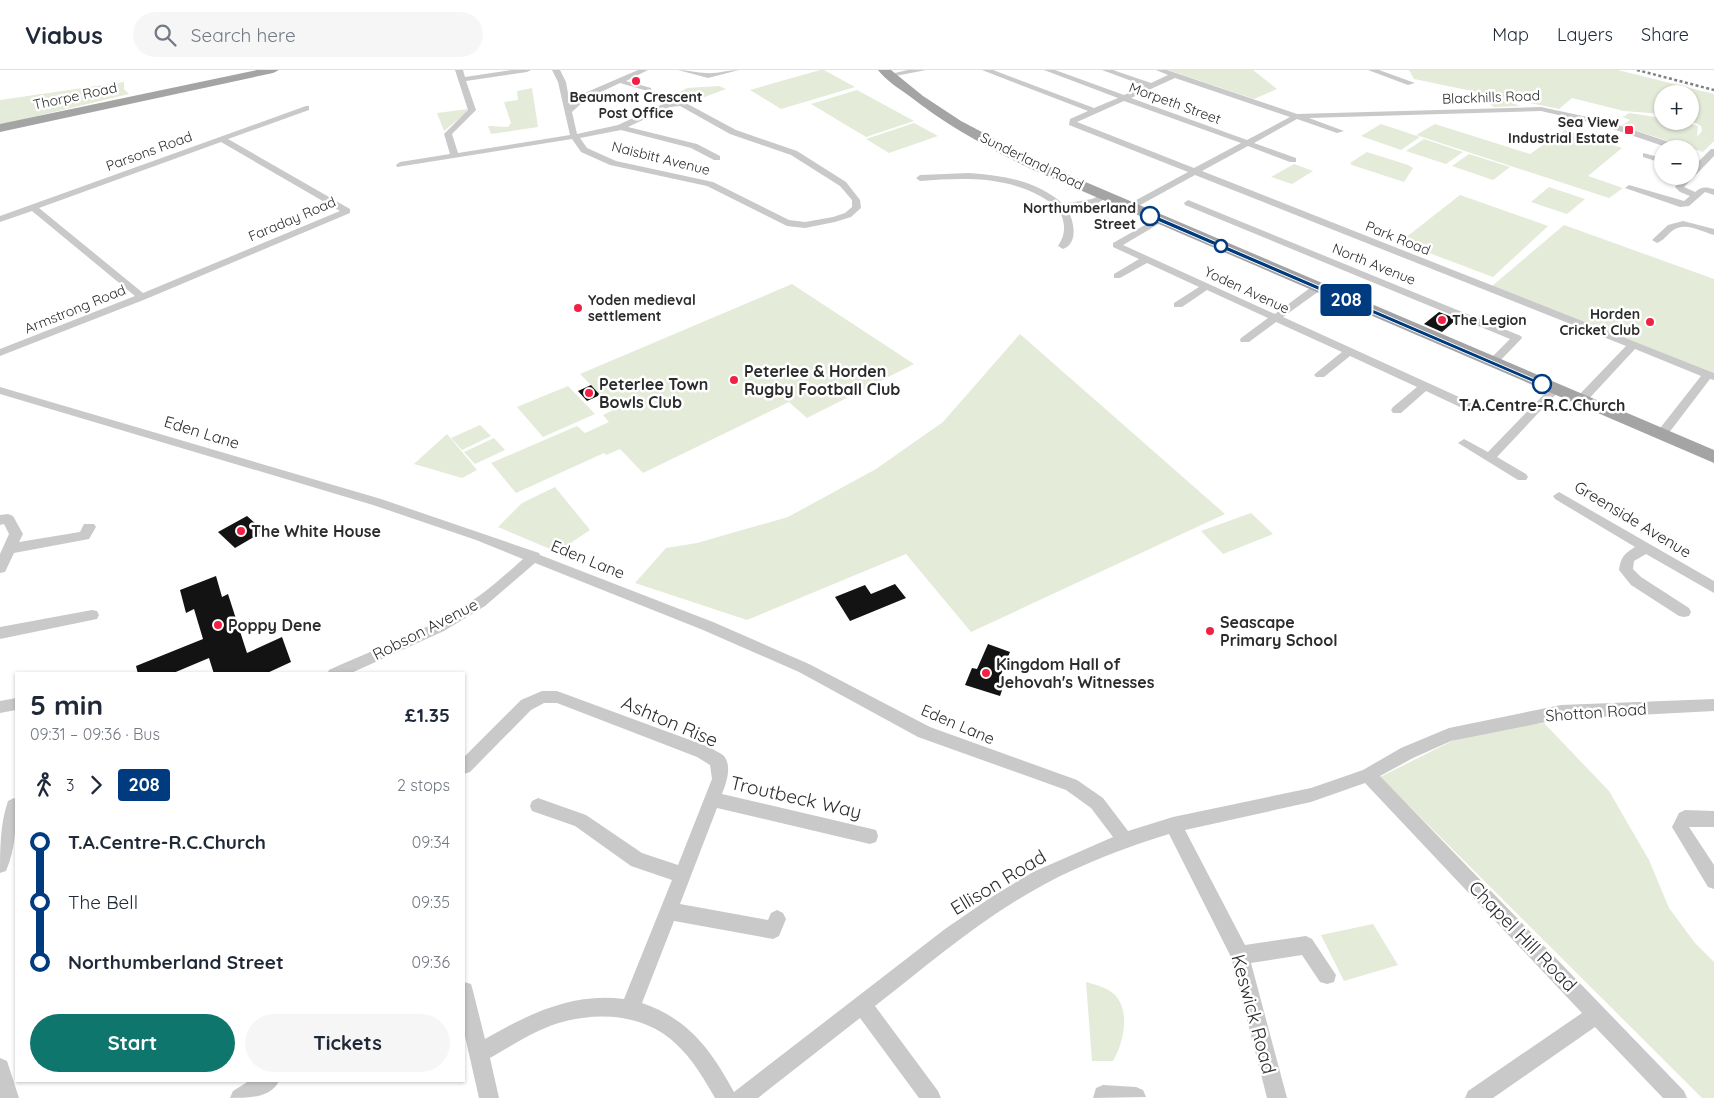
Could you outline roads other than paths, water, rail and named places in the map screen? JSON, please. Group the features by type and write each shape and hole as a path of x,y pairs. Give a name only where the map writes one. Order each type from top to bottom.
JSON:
{"main road":[{"name":"Thorpe Road","path":"0,128 273,70"},
{"name":"Sunderland Road","path":"887,73 931,106 1016,156 1159,220 1714,457"}],"street":[{"path":"454,155 448,134 472,110 459,70"},
{"path":"463,79 527,70"},
{"path":"556,70 571,89 568,112 574,136"},
{"path":"568,112 583,97 644,70"},
{"path":"682,70 708,76 736,70"},
{"path":"887,73 922,70"},
{"path":"986,70 1094,111 1175,75"},
{"name":"Morpeth Street","path":"1048,70 1293,160"},
{"path":"1106,70 1152,86"},
{"path":"1160,70 1340,131"},
{"path":"1372,70 1411,83"},
{"path":"620,81 648,90"},
{"path":"571,89 597,90"},
{"name":"Naisbitt Avenue","path":"574,136 584,150 613,163 710,184 787,223 805,225 835,219 848,216 857,208 856,200 843,184 794,153 733,132 681,104 668,105 621,127"},
{"name":"Parsons Road","path":"0,219 306,108"},
{"name":"Blackhills Road","path":"1297,116 1541,109 1603,123 1654,140"},
{"name":"Park Road","path":"1094,111 1072,123 1711,376"},
{"path":"1130,207 1297,116"},
{"path":"400,165 621,127 655,138 694,146 717,158"},
{"name":"Faraday Road","path":"142,297 347,211 222,139"},
{"path":"1646,155 1654,158"},
{"path":"1699,165 1709,156"},
{"path":"920,178 961,175 1000,178 1036,189 1063,207 1068,223 1069,237 1062,246"},
{"path":"1680,185 1683,190 1696,195"},
{"path":"1629,188 1680,204 1686,204 1704,189 1714,192"},
{"path":"1063,207 1095,201 1105,196"},
{"name":"North Avenue","path":"1188,202 1517,338 1492,362"},
{"name":"Armstrong Road","path":"0,354 142,297 34,207"},
{"name":"Yoden Avenue","path":"1159,220 1116,245 1466,405"},
{"path":"1656,240 1668,227 1682,223 1714,232"},
{"path":"1117,276 1147,259"},
{"path":"1178,305 1207,286"},
{"path":"1245,340 1318,288"},
{"path":"1581,400 1633,345"},
{"path":"1320,375 1349,352"},
{"path":"1661,435 1711,376"},
{"path":"1397,410 1425,386"},
{"path":"1490,458 1555,389"},
{"name":"Eden Lane","path":"0,390 377,502 534,556 708,626 804,668 924,732 1071,785 1097,803 1125,840"},
{"path":"1464,443 1522,477"},
{"name":"Greenside Avenue","path":"1559,496 1714,588"},
{"path":"0,520 8,518 16,534 0,568"},
{"path":"9,549 84,536 89,527"},
{"path":"1646,547 1627,559 1626,570 1636,581 1684,612"},
{"name":"Robson Avenue","path":"352,670 472,608 508,580 534,556"},
{"path":"0,633 92,615"},
{"name":"Ashton Rise","path":"465,765 526,705 542,697 557,697 703,752 718,761 720,779 670,911 630,1009"},
{"path":"0,708 15,704"},
{"name":"Shotton Road","path":"1372,772 1407,753 1449,735 1561,712 1714,705"},
{"name":"Ellison Road","path":"742,1098 950,935 1039,878 1125,840 1174,825 1310,795 1372,772"},
{"name":"Chapel Hill Road","path":"1372,772 1677,1098"},
{"name":"Troutbeck Way","path":"712,799 870,836"},
{"path":"0,865 10,806"},
{"path":"538,806 580,820 637,860 683,875"},
{"path":"1709,874 1680,827 1685,818 1714,819"},
{"name":"Keswick Road","path":"1174,825 1240,954 1277,1098"},
{"path":"670,911 773,930 776,919"},
{"path":"1240,954 1306,944 1327,975"},
{"path":"465,995 489,1098"},
{"path":"862,1005 931,1098"},
{"path":"479,1053 536,1021 573,1008 601,1006 630,1009 653,1015 675,1029 703,1060 727,1098"},
{"path":"1475,1098 1597,1014"},
{"path":"0,1068 9,1098"},
{"path":"240,1098 266,1082"},
{"path":"1103,1098 1103,1095 1136,1097"}],"railway":[{"path":"1637,70 1714,90"}],"place":[{"name":"Beaumont Crescent Post Office","path":"636,81"},
{"name":"Sea View Industrial Estate","path":"1629,130"},
{"name":"Northumberland Street","path":"1150,216"},
{"name":"Yoden medieval settlement","path":"578,308"},
{"name":"The Legion","path":"1442,320"},
{"name":"Horden Cricket Club","path":"1650,322"},
{"name":"Peterlee & Horden Rugby Football Club","path":"734,380"},
{"name":"T.A.Centre-R.C.Church","path":"1542,384"},
{"name":"Peterlee Town Bowls Club","path":"589,393"},
{"name":"The White House","path":"241,531"},
{"name":"Poppy Dene","path":"218,625"},
{"name":"Seascape Primary School","path":"1210,631"},
{"name":"Kingdom Hall of Jehovah's Witnesses","path":"986,673"}]}
